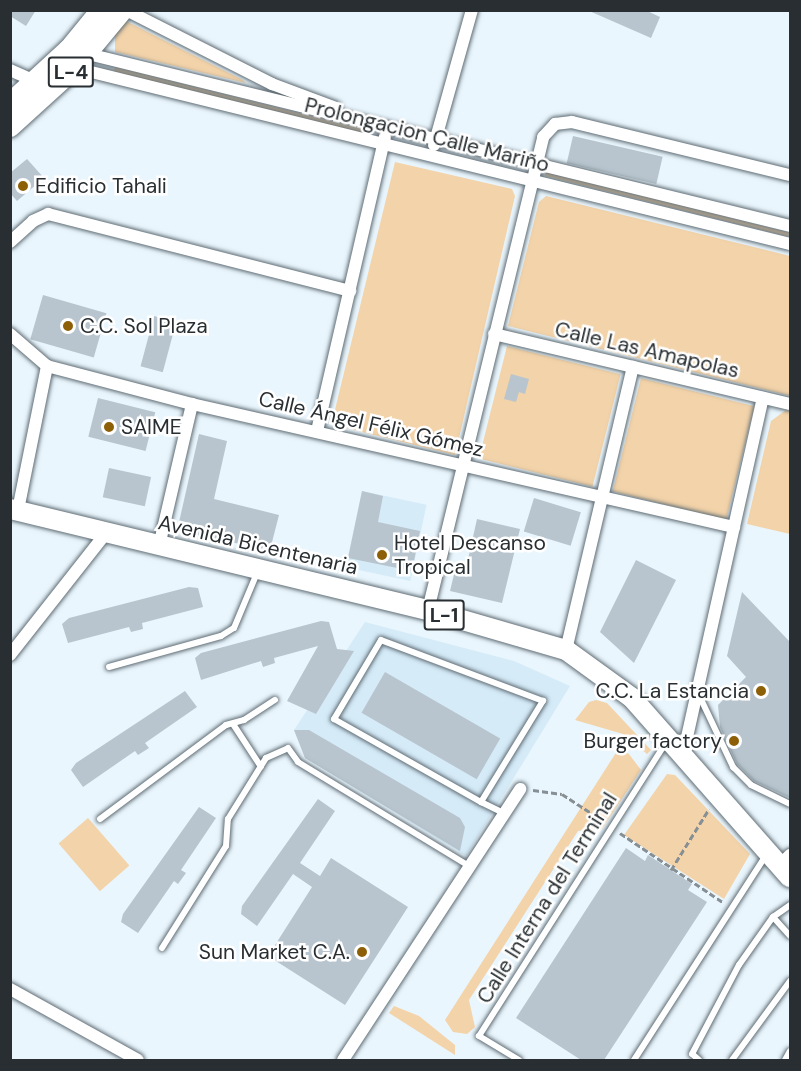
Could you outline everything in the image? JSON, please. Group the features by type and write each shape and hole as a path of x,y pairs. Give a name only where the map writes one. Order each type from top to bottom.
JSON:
{"main road":[{"name":"L-4","path":"10,104 69,49 101,10"},
{"name":"L-4","path":"10,127 82,61 125,10"},
{"name":"Avenida Bicentenaria","path":"14,509 428,610 566,650 632,698 783,862"}],"street":[{"path":"125,10 272,84 387,127 317,431"},
{"path":"431,156 472,10"},
{"name":"Prolongacion Calle Mariño","path":"69,49 82,61 383,144 790,244"},
{"name":"Prolongacion Calle Mariño","path":"55,63 82,61 387,127 790,226"},
{"path":"10,69 35,81"},
{"path":"428,610 530,180 543,137 555,124 572,122 790,175"},
{"path":"10,242 33,221 48,214 350,291"},
{"name":"Calle Ángel Félix Gómez","path":"10,334 47,366 192,404 734,527"},
{"name":"Calle Las Amapolas","path":"494,334 790,404"},
{"path":"14,509 47,366"},
{"path":"566,650 633,367"},
{"path":"683,755 763,398"},
{"path":"159,546 192,404"},
{"path":"10,655 106,533"},
{"path":"343,1060 520,789"},
{"path":"10,989 138,1060"}],"lane":[{"path":"109,667 221,636 234,628 258,570"},
{"path":"481,801 543,701 381,640 334,719 481,801 504,813"},
{"path":"698,691 733,767 751,785 790,804"},
{"path":"100,819 233,724 274,700"},
{"path":"233,724 261,766"},
{"name":"Calle Interna del Terminal","path":"519,1060 479,1036 668,739"},
{"path":"162,948 226,846 228,819 266,758 288,748 298,762 468,866"},
{"path":"634,1060 732,908 783,862"},
{"path":"699,1060 692,1054 706,1021 773,917 790,904"},
{"path":"773,917 790,936"},
{"path":"732,1060 790,981"},
{"path":"785,1060 790,1051"}],"path":[{"path":"520,789 562,794 732,908"},
{"path":"672,869 718,794"}],"shaded area":[{"path":"126,21 246,83 115,52 115,34"},
{"path":"115,67 365,129 364,135 114,73"},
{"path":"395,162 512,189 515,196 455,455 342,427 333,418"},
{"path":"546,172 790,233 789,237 545,176"},
{"path":"546,196 790,256 790,396 508,326 539,202"},
{"path":"507,346 621,374 592,487 479,459"},
{"path":"641,378 755,406 726,520 613,492"},
{"path":"786,410 790,411 790,534 747,524 771,421"},
{"path":"362,491 427,505 410,581 346,567"},
{"path":"365,622 514,661 570,686 466,856 305,758 294,730"},
{"path":"596,700 607,703 651,750 647,754 623,734 575,720 589,702"},
{"path":"619,748 629,754 641,770 602,829 578,831 469,1000 475,1027 467,1034 453,1032 445,1020"},
{"path":"667,774 675,775 750,854 724,899 624,835"},
{"path":"88,818 129,866 100,891 59,844"},
{"path":"394,1006 419,1016 455,1045 455,1055 389,1013"}],"building":[{"path":"10,10 36,10 26,26 10,16"},
{"path":"587,10 645,10 660,17 651,38"},
{"path":"573,136 663,157 656,184 567,163"},
{"name":"Edificio Tahali","path":"27,159 44,178 17,201 10,193 10,173"},
{"name":"C.C. Sol Plaza","path":"43,295 106,313 94,357 30,339"},
{"path":"154,316 176,322 163,372 141,366"},
{"path":"511,374 529,379 525,394 519,392 516,402 504,399"},
{"path":"98,398 155,412 146,451 88,437"},
{"path":"199,434 227,441 214,499 279,515 270,550 177,531"},
{"path":"109,468 151,477 145,506 103,497"},
{"path":"362,491 383,496 378,522 420,531 412,571 348,558"},
{"path":"534,498 581,512 571,546 524,531"},
{"path":"477,519 520,529 502,603 450,591 456,566 466,568"},
{"path":"636,560 676,580 634,663 600,632"},
{"path":"189,587 198,588 203,607 142,623 143,629 131,632 129,627 68,643 62,624 69,618"},
{"name":"C.C. La Estancia","path":"742,592 790,642 790,798 754,781 737,764 720,727 718,705 746,677 727,656"},
{"path":"321,621 329,622 337,649 354,651 316,714 287,701 318,646 274,658 275,663 263,667 261,661 201,680 195,658 201,653"},
{"path":"385,672 500,738 477,779 362,713"},
{"path":"185,691 197,707 145,743 149,748 138,755 135,751 83,787 71,770 76,763"},
{"path":"294,730 309,730 460,818 465,827 460,851 305,758"},
{"path":"318,799 335,811 300,863 320,876 331,858 408,907 345,1005 268,956 312,887 293,874 257,926 241,914 242,906"},
{"path":"199,807 216,818 181,870 186,873 178,884 174,881 138,933 121,922 123,914"},
{"path":"626,848 645,861 648,855 692,884 688,890 707,902 604,1060 581,1060 516,1018"}],"place":[{"name":"Edificio Tahali","path":"23,186"},
{"name":"C.C. Sol Plaza","path":"68,326"},
{"name":"SAIME","path":"109,427"},
{"name":"Hotel Descanso Tropical","path":"382,555"},
{"name":"C.C. La Estancia","path":"761,691"},
{"name":"Burger factory","path":"734,741"},
{"name":"Sun Market C.A.","path":"362,952"}]}
